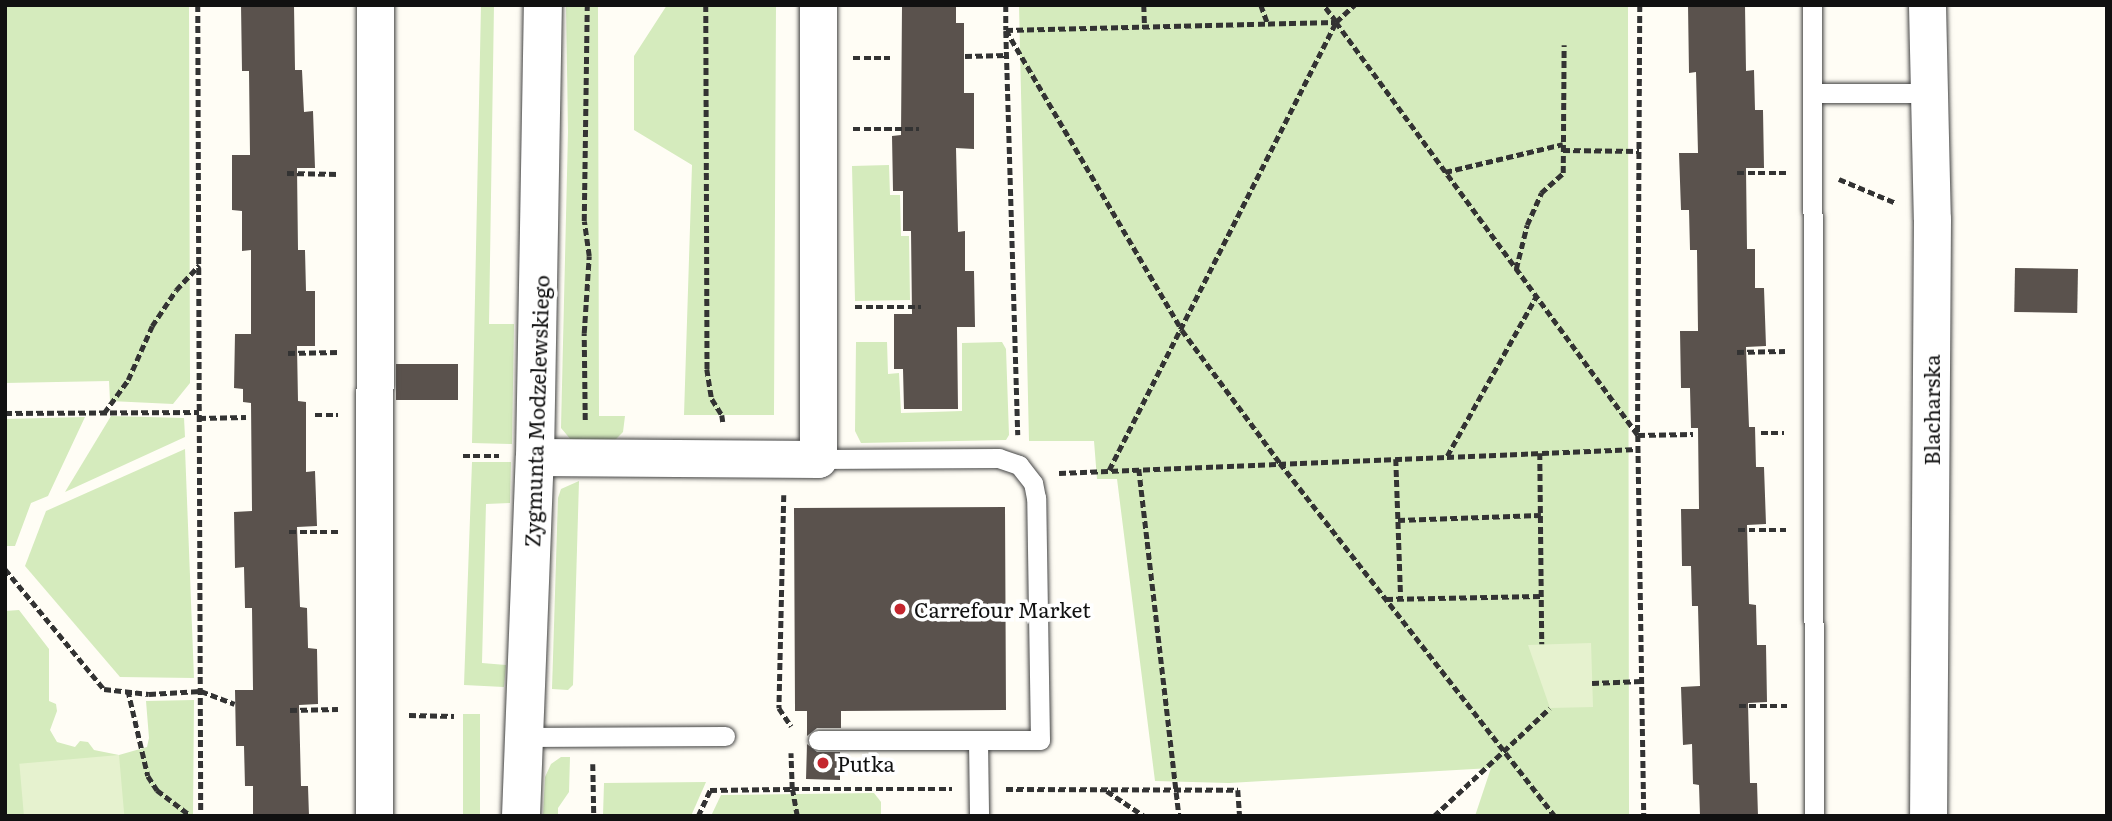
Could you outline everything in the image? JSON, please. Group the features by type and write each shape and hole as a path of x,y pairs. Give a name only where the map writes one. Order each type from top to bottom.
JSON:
{"street":[{"path":"374,816 375,5"},
{"name":"Zygmunta Modzelewskiego","path":"522,816 535,457 543,5"},
{"path":"535,457 802,459 818,307 818,5"},
{"name":"Blacharska","path":"1927,5 1932,219 1928,816"}],"lane":[{"path":"1812,5 1814,816"},
{"path":"1814,93 1931,93"},
{"path":"802,459 999,458 1023,470 1033,482 1036,498 1040,740 818,740"},
{"path":"525,737 724,736"},
{"path":"978,740 979,816"}],"path":[{"path":"198,5 201,816"},
{"path":"587,5 584,221 589,256 584,372 587,457"},
{"path":"706,5 707,369 712,399 722,415 725,458"},
{"path":"1006,5 1023,470 1108,471 1638,449"},
{"path":"1144,5 1145,28"},
{"path":"1261,5 1268,24"},
{"path":"1323,5 1638,435"},
{"path":"1108,471 1182,330 1336,22 1354,5"},
{"path":"1640,5 1638,449 1644,816"},
{"path":"1006,30 1336,22"},
{"path":"1006,30 1182,330 1280,463 1555,816"},
{"path":"1516,270 1527,225 1541,193 1563,173 1564,45"},
{"path":"965,56 1007,55"},
{"path":"817,129 919,129"},
{"path":"1445,172 1563,147 1639,151"},
{"path":"287,173 312,174"},
{"path":"1737,173 1814,173 1834,177 1932,219"},
{"path":"104,413 128,380 152,326 176,290 198,265"},
{"path":"1447,456 1536,296"},
{"path":"818,307 921,307"},
{"path":"1737,352 1813,350"},
{"path":"288,353 315,352"},
{"path":"5,412 246,416"},
{"path":"1638,435 1693,434"},
{"path":"1540,453 1542,644"},
{"path":"791,737 791,724 779,708 802,459"},
{"path":"1396,459 1401,599"},
{"path":"1139,469 1179,816"},
{"path":"1398,520 1541,515"},
{"path":"1738,530 1814,530"},
{"path":"289,532 318,532"},
{"path":"5,569 104,689 149,694 201,691 235,704"},
{"path":"1386,599 1542,596"},
{"path":"1592,684 1642,681"},
{"path":"128,690 148,776 157,790 191,816"},
{"path":"1739,706 1814,705"},
{"path":"1434,816 1550,708"},
{"path":"290,710 311,710"},
{"path":"594,737 594,816"},
{"path":"792,750 792,789 797,816"},
{"path":"698,816 710,790 979,789 1238,790 1240,816"},
{"path":"1106,790 1144,816"}],"green space":[{"path":"5,5 189,5 190,383 173,404 110,401 109,381 5,383"},
{"path":"481,5 494,5 489,324 514,324 512,444 472,443"},
{"path":"566,5 598,5 599,416 625,416 623,432 611,444 572,441 561,428 568,132"},
{"path":"667,5 776,5 774,415 684,415 692,165 634,130 634,56"},
{"path":"1019,5 1628,5 1629,816 1475,816 1491,768 1229,783 1155,781 1117,479 1097,479 1094,441 1029,441"},
{"path":"889,165 890,195 900,195 901,236 909,236 910,300 855,301 852,166"},
{"path":"856,342 887,342 888,374 899,373 901,413 962,411 962,343 1002,342 1006,349 1009,435 1006,440 861,443 855,431"},
{"path":"111,416 184,418 185,437 65,492"},
{"path":"85,417 48,496 31,503 15,546 7,546 5,419"},
{"path":"185,449 194,678 120,677 25,566 46,511"},
{"path":"472,462 511,462 510,503 486,504 482,663 506,665 504,687 464,685"},
{"path":"579,481 573,685 568,690 552,689 558,498 561,489"},
{"path":"19,610 49,649 49,701 56,704 57,711 50,730 57,742 75,747 80,741 88,742 94,750 119,755 147,747 149,738 146,701 194,700 193,816 5,816 5,611"},
{"path":"1591,643 1593,707 1550,708 1528,645"},
{"path":"463,714 480,714 480,816 463,816"},
{"path":"119,755 124,816 24,816 19,764"},
{"path":"561,757 570,757 569,792 558,808 558,816 543,816 545,777 551,764"},
{"path":"706,782 691,816 603,816 604,783"},
{"path":"874,793 881,802 881,816 711,816 721,795"}],"building":[{"path":"241,5 294,5 295,70 302,70 304,112 313,111 315,168 297,168 298,250 305,250 306,291 315,291 315,346 297,346 298,401 306,402 306,472 315,471 317,526 297,527 300,607 307,608 308,648 317,649 318,704 299,705 301,786 308,786 309,816 253,816 253,786 245,786 244,746 236,746 235,690 253,690 252,608 245,608 244,567 235,568 234,512 252,511 251,403 243,402 243,389 234,388 235,334 251,334 251,250 242,251 242,211 232,210 232,155 250,155 249,71 242,71"},
{"path":"902,5 956,5 956,23 964,23 964,93 974,93 974,149 956,148 958,232 965,231 965,271 974,271 975,327 957,327 958,409 904,409 903,369 894,369 894,314 912,314 911,231 903,231 903,191 893,191 892,136 901,135"},
{"path":"1688,5 1745,5 1746,71 1754,70 1755,110 1763,110 1764,168 1746,168 1747,249 1755,249 1755,288 1764,288 1766,346 1746,347 1749,427 1755,427 1756,467 1764,467 1766,524 1747,525 1749,604 1756,605 1757,645 1766,645 1767,702 1748,703 1750,783 1757,783 1758,816 1700,816 1699,785 1693,784 1692,744 1683,745 1681,687 1700,686 1698,606 1692,606 1691,566 1682,566 1681,509 1699,509 1698,428 1691,428 1690,388 1681,388 1680,331 1698,331 1697,250 1690,250 1689,210 1681,210 1679,153 1698,153 1696,72 1689,73"},
{"path":"2015,268 2078,269 2077,313 2014,312"},
{"path":"396,364 458,364 458,400 396,400"},
{"name":"Carrefour Market","path":"1005,507 1006,710 841,711 841,728 817,728 807,736 807,711 795,711 794,508"},
{"path":"807,744 817,752 840,752 840,780 806,779"}],"place":[{"name":"Carrefour Market","path":"900,609"},
{"name":"Putka","path":"823,763"}]}
